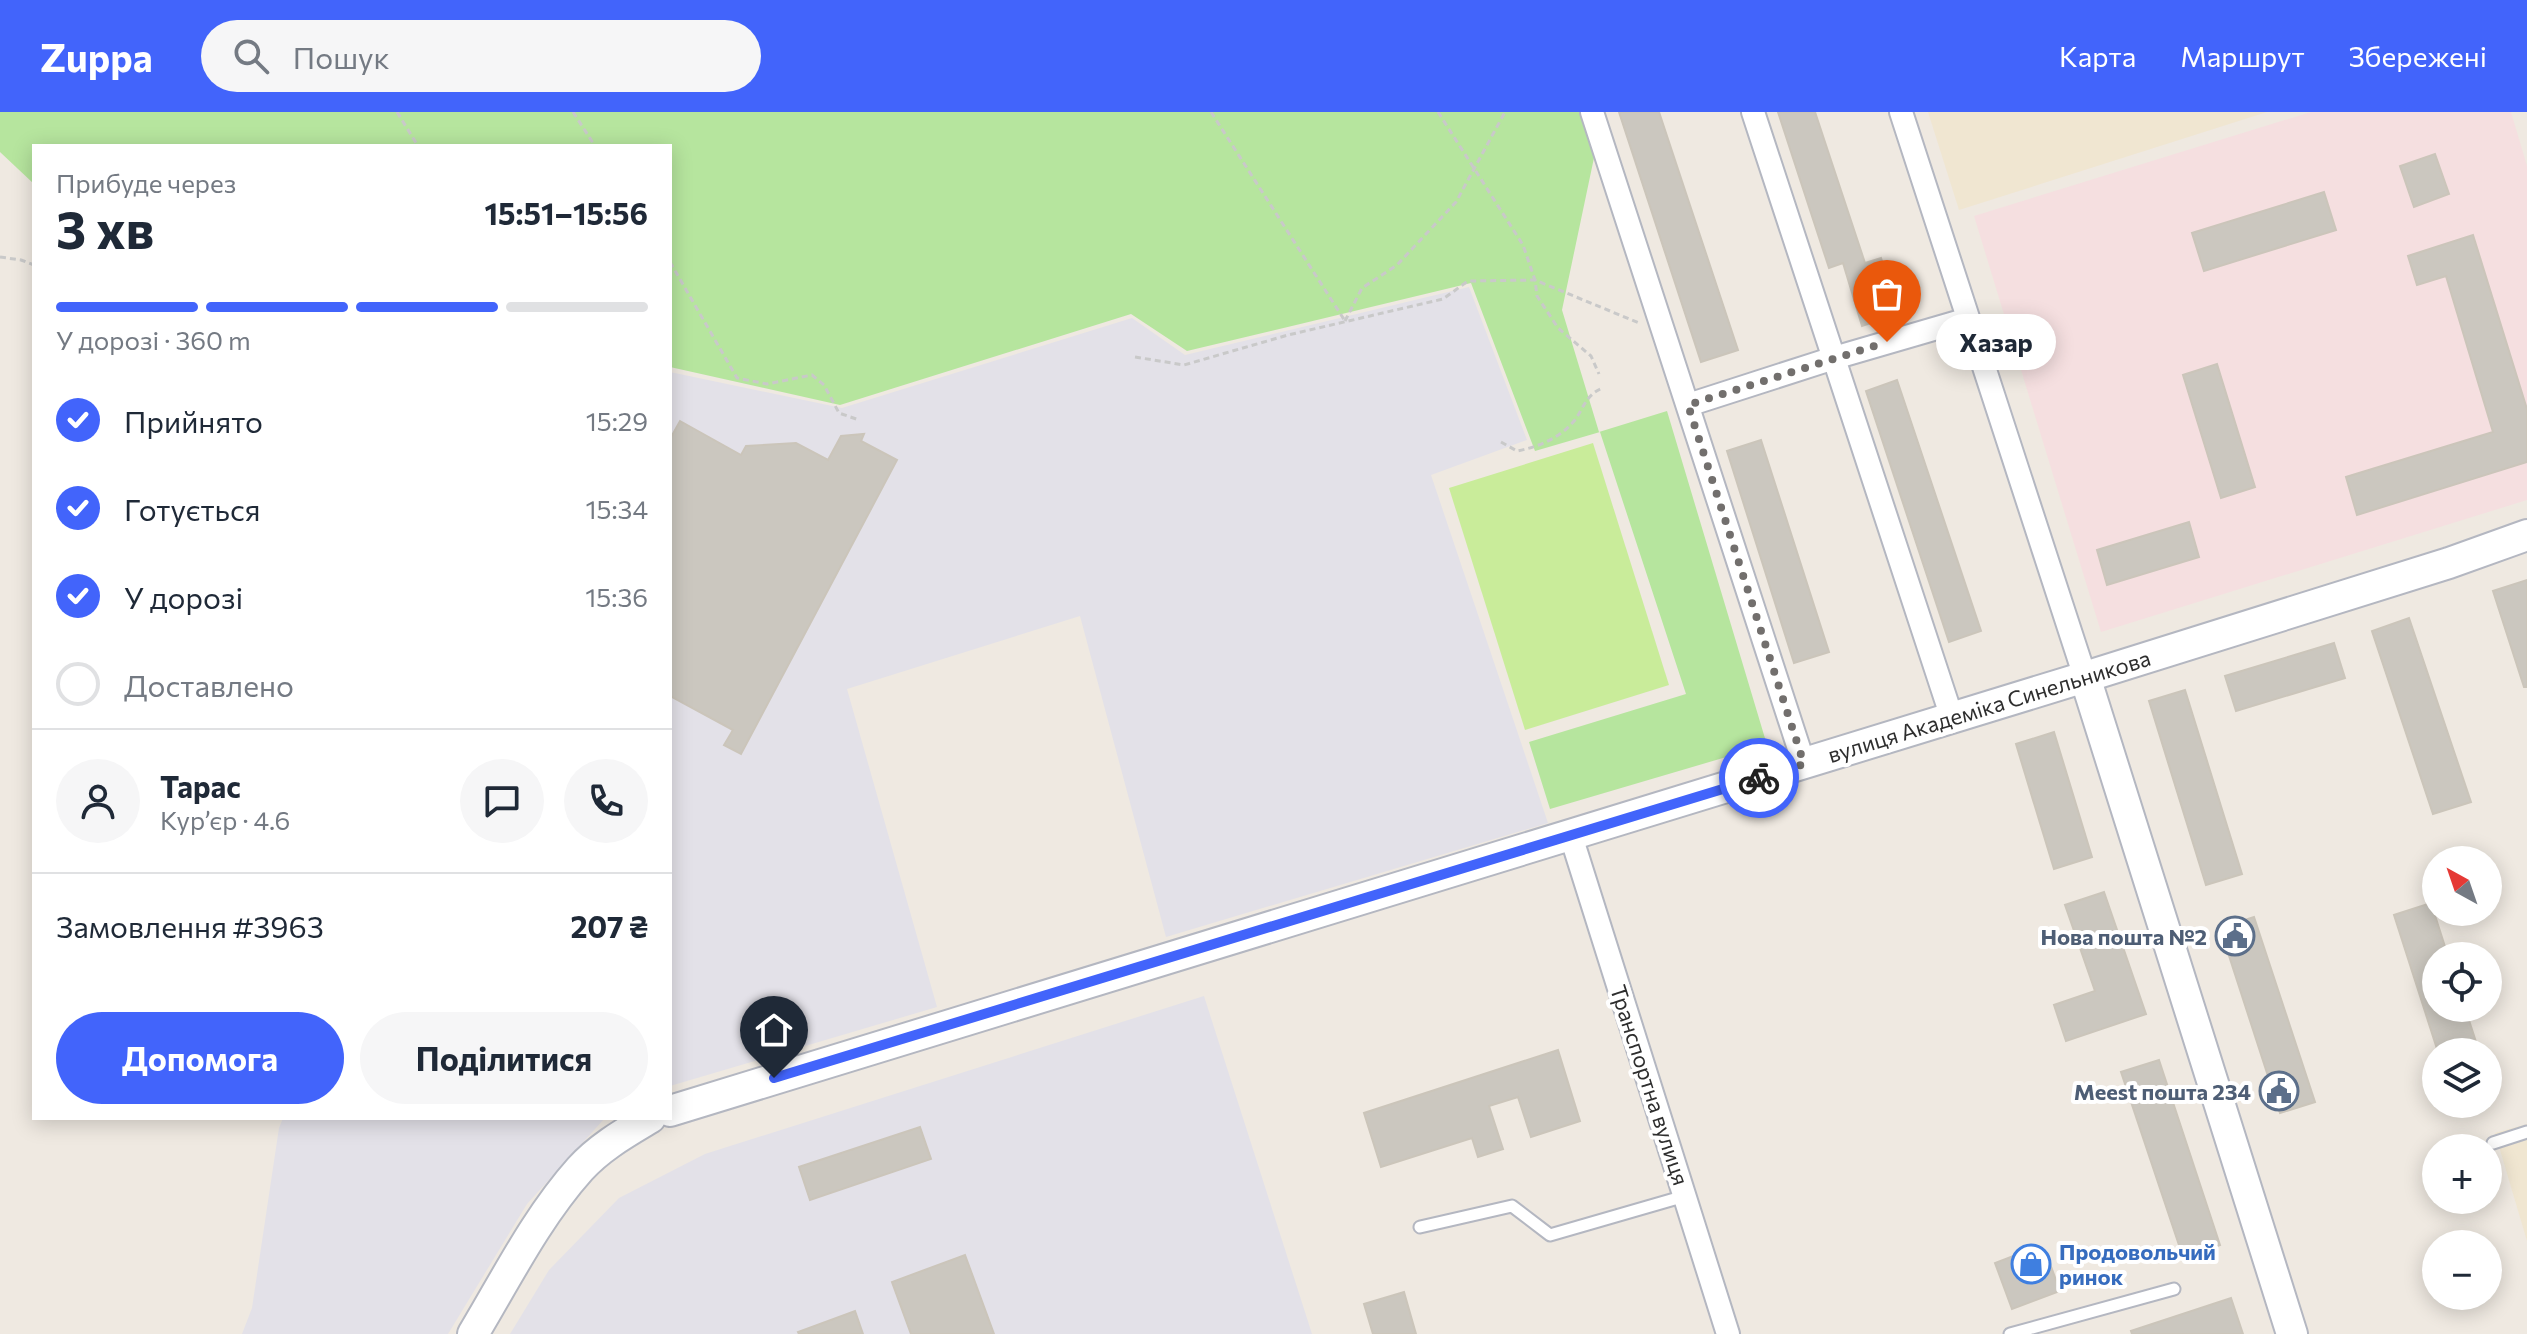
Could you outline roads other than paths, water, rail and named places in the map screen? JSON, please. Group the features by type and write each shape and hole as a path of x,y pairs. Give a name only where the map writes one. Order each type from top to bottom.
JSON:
{"street":[{"path":"1592,112 1804,764"},
{"path":"1753,112 1952,718"},
{"path":"1901,112 2085,677 2292,1334"},
{"path":"1688,405 1968,319"},
{"name":"вулиця Академіка Синельникова","path":"672,1110 2085,677 2449,563 2527,535"},
{"name":"Транспортна вулиця","path":"1571,836 1728,1334"},
{"path":"473,1334 544,1218 581,1168 615,1138 646,1120"}],"lane":[{"path":"2502,1140 2527,1132"},
{"path":"1420,1227 1512,1206 1550,1235 1685,1196"},
{"path":"2010,1334 2038,1330 2174,1289"}],"place":[{"name":"Хазар","path":"1887,342"},
{"name":"Нова пошта №2","path":"2235,936"},
{"name":"Meest пошта 234","path":"2279,1091"},
{"name":"Продовольчий ринок","path":"2031,1264"}]}
